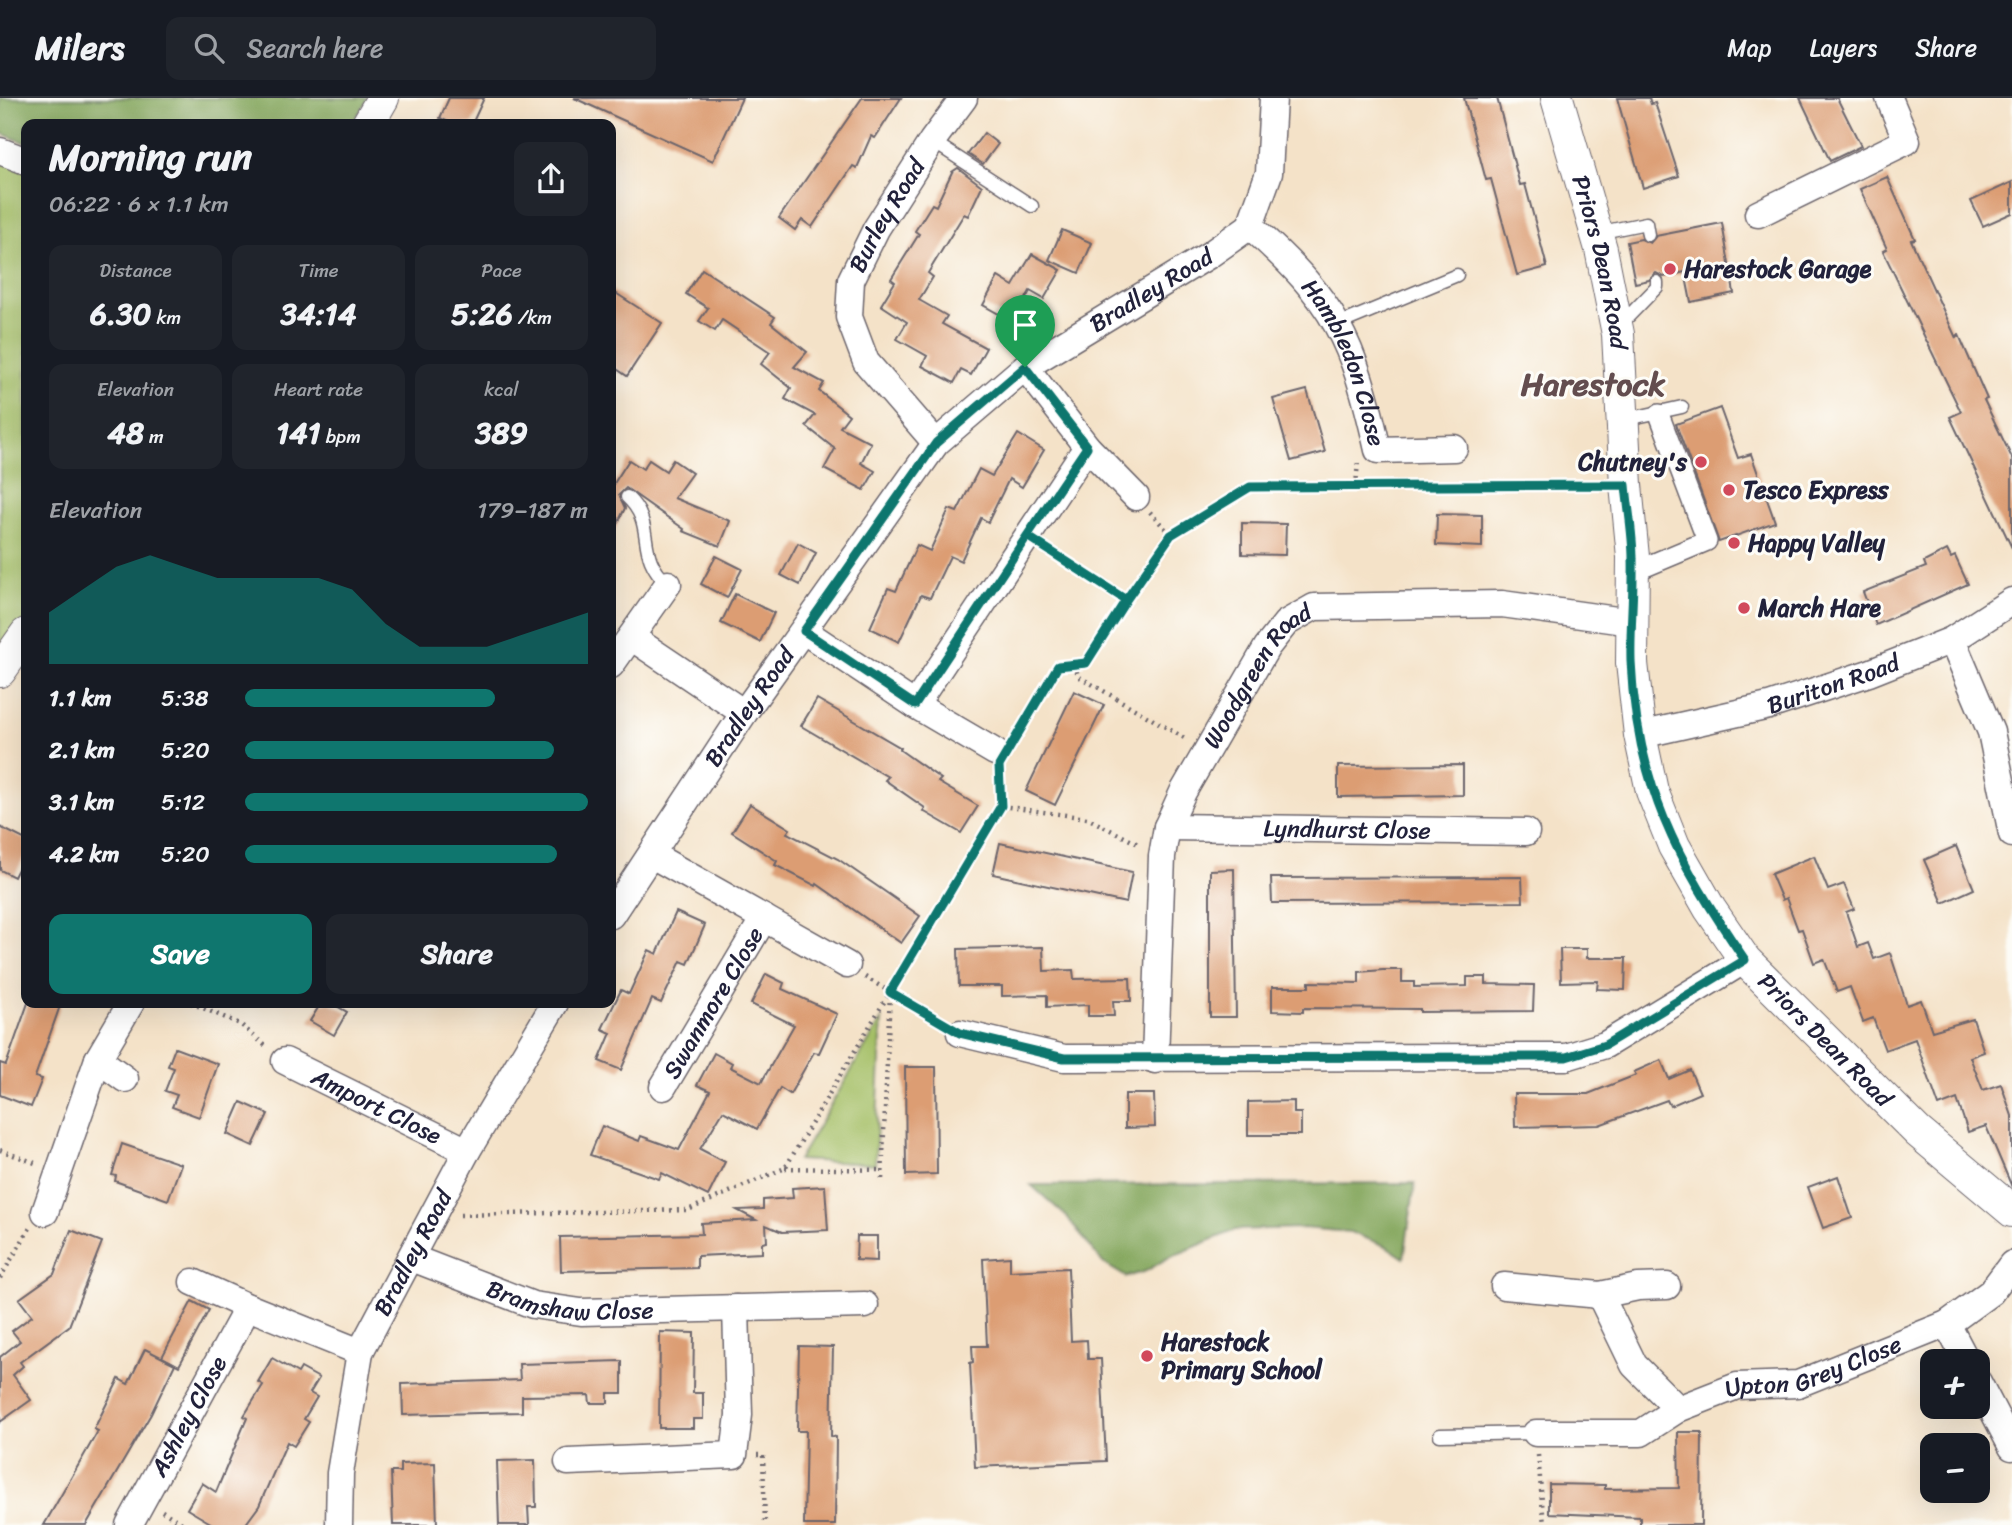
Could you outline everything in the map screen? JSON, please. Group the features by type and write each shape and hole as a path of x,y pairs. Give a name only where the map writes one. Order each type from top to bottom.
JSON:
{"street":[{"path":"371,119 383,98"},
{"name":"Burley Road","path":"936,443 866,362 849,317 851,279 876,229 932,141 964,98"},
{"path":"1250,226 1269,173 1273,98"},
{"name":"Priors Dean Road","path":"1557,98 1597,233 1617,328 1633,572 1632,663 1640,735 1652,791 1674,846 1710,909 1745,960 1919,1132 2012,1211"},
{"path":"1758,214 1907,141 1889,98"},
{"path":"0,151 21,159"},
{"name":"Hambledon Close","path":"1250,226 1310,283 1339,324 1366,397 1378,450 1454,448"},
{"name":"Bradley Road","path":"616,908 744,713 936,443 1025,367 1209,256 1250,226"},
{"path":"1025,367 1087,447 1136,497"},
{"path":"1633,572 1707,541 1659,414"},
{"path":"915,705 1087,447"},
{"path":"616,658 668,584"},
{"name":"Buriton Road","path":"1640,735 1769,706 1869,673 1952,640 2012,601"},
{"name":"Woodgreen Road","path":"1155,1060 1161,856 1167,827 1205,750 1267,647 1286,624 1314,607 1502,604 1631,622"},
{"path":"804,631 915,705 1001,755"},
{"path":"631,637 744,713"},
{"path":"1952,640 1991,732 2012,834"},
{"path":"0,671 21,641"},
{"name":"Lyndhurst Close","path":"1167,827 1526,832"},
{"name":"Swanmore Close","path":"652,855 847,965"},
{"name":"Swanmore Close","path":"663,1087 764,918"},
{"path":"960,1033 1064,1058 1155,1060 1566,1057 1605,1045 1745,960"},
{"path":"45,1212 98,1059 128,1008"},
{"name":"Bradley Road","path":"339,1525 340,1473 360,1352 467,1151 552,1008"},
{"path":"98,1059 125,1079"},
{"name":"Amport Close","path":"285,1061 467,1151"},
{"name":"Bramshaw Close","path":"412,1258 533,1305 581,1312 865,1305"},
{"name":"Upton Grey Close","path":"1536,1433 1641,1433 1678,1409 1737,1386 1798,1384 1947,1324 1991,1292 2012,1264"},
{"path":"193,1282 360,1352"},
{"path":"1504,1286 1600,1295 1638,1287 1667,1286"},
{"path":"1600,1295 1634,1365 1678,1409"},
{"name":"Ashley Close","path":"130,1525 248,1307"},
{"path":"568,1462 734,1455 739,1415 736,1308"},
{"path":"1947,1324 1960,1349"},
{"path":"1990,1404 2012,1447"}],"lane":[{"path":"932,141 1032,206"},
{"path":"1597,233 1646,223 1648,235"},
{"path":"1339,324 1457,275"},
{"path":"1617,328 1657,287 1657,282"},
{"path":"1623,420 1682,407"},
{"path":"627,497 643,515 648,559 654,572 668,584"},
{"path":"1440,1435 1536,1433"}],"path":[{"path":"785,1168 1001,806 1001,755 1058,666 1086,663 1171,535 1250,487 1626,485"},
{"path":"1027,536 1126,600"},
{"path":"1075,664 1078,676 1205,750"},
{"path":"1001,806 1087,818 1161,856"},
{"path":"847,965 960,1033"},
{"path":"882,1179 890,992"},
{"path":"203,1008 240,1024 285,1061"},
{"path":"0,1150 57,1172"},
{"path":"434,1215 688,1210 785,1168 882,1170"},
{"path":"0,1278 24,1234 45,1212"},
{"path":"1536,1433 1544,1525"},
{"path":"734,1455 763,1455 765,1525"}],"green space":[{"path":"0,98 368,98 355,119 21,119 21,141 0,133"},
{"path":"0,152 21,160 21,641 0,671"},
{"path":"882,1019 875,1164 798,1160"},
{"path":"1415,1183 1404,1258 1386,1246 1350,1232 1303,1228 1235,1230 1166,1259 1146,1271 1126,1277 1103,1263 1066,1216 1031,1185"}],"building":[{"path":"449,98 484,98 474,119 440,118"},
{"path":"574,98 742,98 713,161"},
{"path":"862,98 901,98 875,138 871,136 857,168 853,166 812,227 802,220 795,230 779,218"},
{"path":"1464,98 1497,98 1520,185 1525,184 1547,267 1517,275 1491,179 1486,180"},
{"path":"1617,98 1649,98 1651,104 1655,103 1679,176 1643,188"},
{"path":"1800,98 1837,98 1861,146 1830,161"},
{"path":"984,133 998,144 983,164 968,154"},
{"path":"958,168 982,186 968,216 964,214 928,273 933,277 919,300 947,316 942,324 986,348 971,375 961,370 954,383 922,366 927,356 897,339 907,322 881,305 895,282 891,279 919,234 915,231 932,204 936,206 952,172"},
{"path":"1887,177 1915,239 1911,240 1956,338 1959,335 1987,399 1984,400 2012,458 2012,548 1950,417 1961,412 1883,251 1887,249 1860,189"},
{"path":"2012,182 2012,213 1983,226 1971,201"},
{"path":"1722,223 1734,293 1691,302 1685,272 1664,277 1656,273 1649,280 1635,283 1627,242 1641,239 1650,243 1656,236"},
{"path":"1062,230 1092,243 1079,273 1049,260"},
{"path":"1032,254 1061,270 1044,299 1030,291 1013,322 983,305 998,277 1013,286"},
{"path":"702,269 775,317 771,323 807,352 794,367 824,383 819,391 849,415 840,427 871,443 861,463 875,471 864,490 824,469 835,449 806,426 815,415 785,399 791,388 761,364 770,352 722,320 715,331 699,321 708,308 686,294"},
{"path":"616,293 662,323 627,376 616,368"},
{"path":"1307,390 1325,452 1291,461 1273,399"},
{"name":"Tesco Express","path":"1720,408 1738,458 1751,454 1775,522 1719,542 1676,424"},
{"path":"1018,434 1044,450 1022,487 1009,479 988,522 981,518 961,561 950,556 930,598 921,595 899,642 870,628 888,588 896,591 917,545 930,551 949,509 957,512 979,469 992,476"},
{"path":"629,460 643,469 649,460 666,471 673,460 692,473 674,498 730,521 720,546 683,531 684,529 626,488 619,495 625,508 616,527 616,480"},
{"path":"1437,514 1482,515 1482,547 1436,545"},
{"path":"1242,523 1286,524 1285,555 1242,554"},
{"path":"798,543 816,553 800,585 781,575"},
{"path":"1947,550 1951,558 1955,556 1968,584 1876,625 1863,592 1926,567 1924,562"},
{"path":"716,556 742,569 727,598 701,584"},
{"path":"735,594 774,613 760,642 721,623"},
{"path":"1074,691 1104,705 1055,805 1026,791"},
{"path":"817,699 901,748 900,750 941,779 938,782 978,806 961,833 923,811 925,808 885,780 888,777 801,726"},
{"path":"1463,765 1463,795 1338,797 1338,766"},
{"path":"750,804 790,829 787,833 838,859 920,916 901,943 817,884 816,886 775,865 777,861 732,832"},
{"path":"0,827 21,838 21,863 14,877 0,870"},
{"path":"1000,843 1132,872 1126,903 993,874"},
{"path":"1956,846 1974,889 1943,903 1924,860"},
{"path":"1814,856 1828,890 1844,884 1854,909 1846,912 1858,947 1868,943 1874,959 1890,953 1907,1005 1921,1000 1932,1031 1973,1019 1984,1052 1970,1057 1983,1090 2001,1084 2012,1116 2012,1187 1986,1126 1968,1132 1957,1099 1939,1106 1915,1039 1885,1050 1873,1018 1863,1022 1850,987 1837,992 1824,959 1814,963 1802,929 1798,930 1786,898 1782,900 1771,874"},
{"path":"1234,869 1236,1017 1210,1017 1210,870"},
{"path":"1522,877 1523,902 1272,903 1271,878"},
{"path":"676,912 705,925 688,964 681,961 661,1003 652,999 621,1070 599,1061 611,1033 602,1029 612,1008 616,1008 621,990 629,994 649,950 657,954"},
{"path":"1043,947 1044,971 1073,970 1074,979 1130,978 1131,1001 1113,1001 1114,1016 1088,1016 1088,1005 1047,1007 1047,995 1002,996 1002,986 959,986 958,949"},
{"path":"1560,949 1587,949 1587,958 1626,958 1625,990 1597,989 1598,981 1561,982"},
{"path":"1402,970 1402,982 1414,982 1414,987 1467,986 1467,977 1486,977 1486,984 1534,985 1533,1011 1420,1012 1420,1009 1303,1008 1303,1012 1272,1011 1272,987 1309,987 1309,982 1359,983 1359,972"},
{"path":"766,974 784,983 782,989 837,1014 819,1053 814,1052 790,1094 780,1088 757,1129 723,1111 700,1149 725,1162 708,1196 662,1173 659,1179 590,1155 602,1126 639,1141 641,1136 679,1150 710,1091 697,1085 714,1053 732,1063 730,1067 761,1083 794,1025 751,1004"},
{"path":"26,1008 59,1008 35,1077 42,1079 31,1107 0,1095 0,1063 6,1065"},
{"path":"318,1008 340,1008 347,1012 334,1035 310,1021"},
{"path":"175,1048 218,1064 199,1117 172,1107 177,1095 165,1091 174,1068 168,1066"},
{"path":"1661,1060 1669,1079 1690,1070 1700,1093 1670,1106 1667,1100 1599,1125 1515,1127 1514,1094 1588,1094 1636,1075 1634,1072"},
{"path":"905,1067 936,1067 937,1174 906,1175"},
{"path":"1125,1094 1154,1094 1155,1127 1125,1128"},
{"path":"1294,1101 1294,1113 1301,1113 1301,1135 1248,1135 1248,1102"},
{"path":"241,1102 268,1114 253,1146 227,1134"},
{"path":"122,1144 181,1164 168,1200 115,1181 116,1176 112,1175"},
{"path":"1838,1176 1852,1218 1823,1228 1808,1187"},
{"path":"825,1186 828,1230 782,1232 766,1225 767,1242 762,1243 762,1253 697,1256 697,1268 561,1271 560,1237 702,1234 701,1223 756,1220 737,1210 763,1209 763,1200 793,1198 792,1188"},
{"path":"71,1230 102,1242 69,1326 20,1362 23,1366 13,1375 31,1400 0,1422 0,1357 20,1341 12,1331 32,1316 19,1299 54,1274"},
{"path":"857,1236 877,1236 877,1261 856,1260"},
{"path":"1010,1257 1010,1271 1068,1268 1071,1341 1087,1340 1088,1359 1101,1359 1106,1461 975,1467 970,1363 973,1362 972,1346 987,1346 983,1259"},
{"path":"192,1301 209,1310 179,1366 162,1357"},
{"path":"660,1332 694,1333 693,1393 703,1393 703,1419 693,1419 693,1428 659,1428"},
{"path":"799,1346 833,1347 831,1436 836,1437 835,1525 804,1525 806,1431 797,1431"},
{"path":"145,1349 175,1364 151,1414 86,1525 44,1525 98,1431 94,1429 119,1379 128,1384"},
{"path":"272,1358 298,1373 301,1368 319,1378 310,1393 317,1397 304,1419 309,1422 294,1446 287,1442 259,1506 245,1525 214,1525 187,1509 202,1483 216,1492 247,1418 244,1416 263,1385 258,1382"},
{"path":"622,1361 622,1393 608,1393 608,1403 590,1403 589,1395 522,1396 522,1412 403,1415 402,1384 520,1380 519,1364"},
{"path":"1678,1432 1702,1432 1701,1525 1640,1525 1640,1517 1549,1513 1549,1484 1605,1485 1605,1489 1679,1488"},
{"path":"535,1460 536,1507 528,1507 529,1525 499,1525 497,1461"},
{"path":"435,1463 437,1525 393,1525 391,1472 400,1472 400,1464"}],"place":[{"name":"Harestock Garage","path":"1670,269"},
{"name":"Chutney's","path":"1701,462"},
{"name":"Tesco Express","path":"1729,490"},
{"name":"Happy Valley","path":"1734,543"},
{"name":"March Hare","path":"1744,608"},
{"name":"Harestock Primary School","path":"1147,1356"}],"district":[{"name":"Harestock","path":"1593,384"}],"route":[{"path":"1025,367 936,443 804,631 915,705 1027,536 1077,568 1126,600 1171,535 1250,487 1626,485 1633,557 1632,663 1640,735 1652,791 1674,846 1710,909 1745,960 1605,1045 1566,1057 1155,1060 1064,1058 960,1033 890,992 1001,806 999,766 1058,666 1086,663 1126,600 1027,536 1087,447 1025,367"}]}
